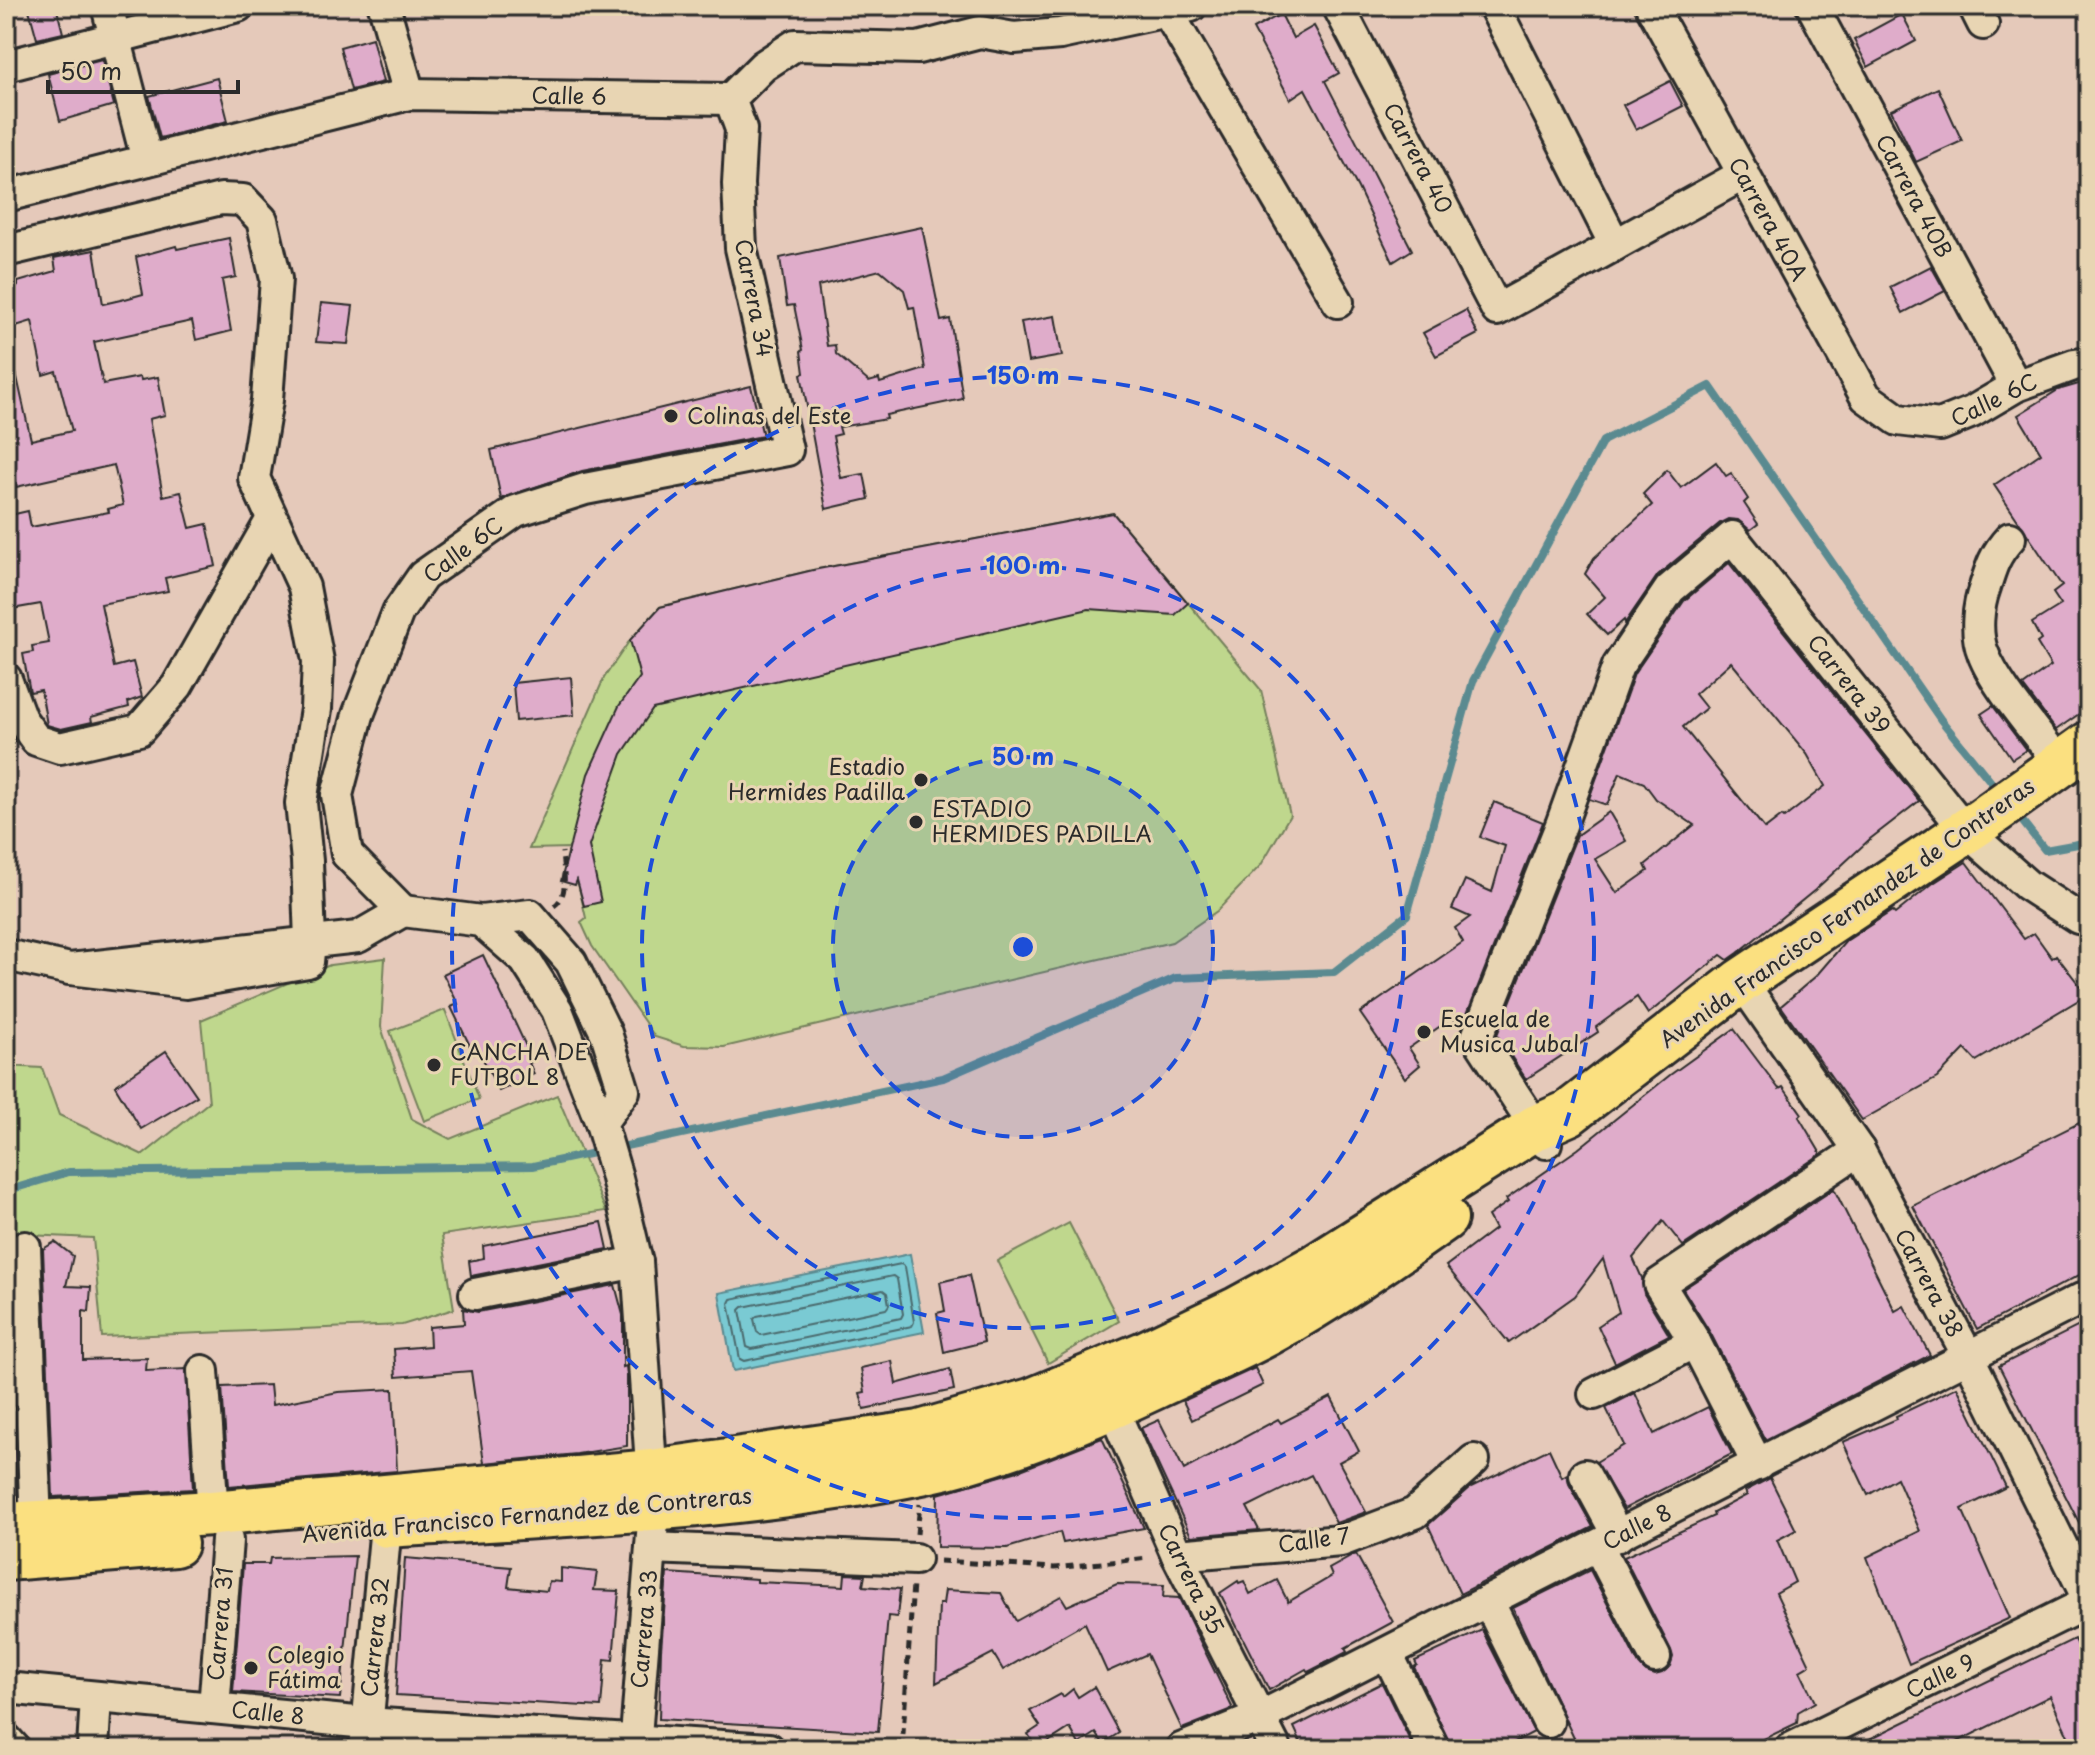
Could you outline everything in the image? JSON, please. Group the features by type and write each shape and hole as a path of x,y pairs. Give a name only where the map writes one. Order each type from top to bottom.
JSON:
{"main road":[{"name":"Avenida Francisco Fernandez de Contreras","path":"21,1524 220,1527 386,1525 652,1510 923,1471 1034,1438 1112,1407 1266,1334 1340,1291 1741,981 1975,825 2060,764"},
{"name":"Avenida Francisco Fernandez de Contreras","path":"6,1558 220,1527 652,1510 1031,1401 1144,1354 1238,1309 1315,1267 1550,1128"}],"street":[{"path":"107,6 147,160"},
{"path":"6,66 238,6"},
{"path":"384,6 409,94"},
{"name":"Carrera 40","path":"1338,6 1497,310 1615,245"},
{"path":"1494,6 1615,245 1744,174"},
{"name":"Carrera 40A","path":"1651,6 1866,397 1898,420"},
{"name":"Carrera 40B","path":"1812,6 2016,386"},
{"path":"730,99 763,66 795,45 918,48 980,32 1014,38 1060,34 1179,8 1338,302"},
{"name":"Calle 6","path":"6,196 409,94 730,99"},
{"name":"Carrera 34","path":"730,99 741,129 738,184 741,248 787,450"},
{"path":"6,251 221,199 243,200 262,220 276,279 267,400 254,478 304,587 318,661 316,709 301,803 307,861 308,962 186,983 70,969 6,955"},
{"name":"Calle 6C","path":"1898,420 1940,425 1972,412 2016,386 2074,365 2089,363"},
{"name":"Calle 6C","path":"347,854 337,795 358,715 398,612 423,576 516,511 585,489 787,450"},
{"path":"6,679 21,719 36,740 60,748 139,730 177,686 272,519"},
{"name":"Carrera 39","path":"1550,1128 1477,1037 1561,825 1618,666 1670,589 1732,537 1975,825"},
{"path":"2010,538 1995,554 1980,602 1979,638 1990,670 2060,764"},
{"path":"242,573 293,559"},
{"path":"1975,825 2027,885 2078,918 2089,920"},
{"path":"307,861 347,854 403,911"},
{"path":"310,941 358,937 403,911 481,921 530,915 571,962 606,1033 624,1091 604,1132"},
{"path":"481,921 525,960 557,1010 604,1132"},
{"name":"Carrera 38","path":"1741,981 1859,1150 1969,1358 2089,1602"},
{"name":"Carrera 33","path":"604,1132 637,1262 652,1510 635,1744"},
{"path":"1758,1465 1695,1342 1659,1284 1859,1150"},
{"path":"21,1524 25,1247"},
{"path":"475,1294 637,1262"},
{"name":"Calle 8","path":"1181,1749 1260,1717 2089,1295"},
{"path":"1594,1394 1695,1342"},
{"name":"Carrera 31","path":"203,1371 220,1527 214,1708"},
{"name":"Carrera 35","path":"1112,1407 1177,1555 1276,1749"},
{"name":"Calle 7","path":"1177,1555 1341,1541 1415,1513 1474,1460"},
{"path":"1585,1475 1655,1657"},
{"path":"652,1510 915,1559"},
{"name":"Carrera 32","path":"365,1736 386,1525"},
{"path":"1488,1601 1548,1722"},
{"name":"Calle 9","path":"1790,1749 2089,1602"},
{"path":"1387,1653 1434,1749"},
{"name":"Calle 8","path":"6,1688 214,1708 365,1736 769,1749"},
{"path":"93,1749 96,1697"},
{"path":"6,1739 15,1749"}],"path":[{"path":"530,915 558,905 564,895 562,852"},
{"path":"902,1749 923,1471"},
{"path":"915,1559 1054,1568 1177,1555"}],"green space":[{"name":"Estadio Hermides Padilla","path":"1113,513 1261,690 1290,815 1261,865 1217,911 1172,942 724,1047 684,1046 655,1037 592,946 581,922 586,918 570,848 529,849 604,678 630,640 660,607 813,570"},
{"path":"385,958 381,1027 412,1119 450,1139 557,1095 606,1211 442,1235 454,1309 402,1325 102,1337 93,1238 6,1234 6,1066 42,1068 59,1115 143,1155 209,1102 201,1020 330,965"},
{"name":"CANCHA DE FUTBOL 8","path":"445,1010 479,1099 424,1121 390,1031"},
{"path":"1069,1223 1119,1321 1048,1363 997,1261"}],"water":[{"path":"910,1254 924,1332 733,1371 719,1293"}],"building":[{"path":"28,6 56,6 63,33 37,39"},
{"path":"1281,14 1293,38 1314,26 1339,73 1325,81 1412,250 1393,262 1305,89 1290,99 1253,29"},
{"path":"1902,14 1916,41 1868,67 1854,40"},
{"path":"372,38 383,82 351,90 340,47"},
{"path":"102,60 114,105 60,121 48,74"},
{"path":"217,78 228,121 160,138 149,96"},
{"path":"1670,81 1683,106 1636,130 1623,105"},
{"path":"1938,88 1962,141 1916,162 1891,110"},
{"path":"922,227 941,321 950,319 963,399 886,415 887,419 839,427 841,434 833,436 841,478 864,474 869,499 826,509 801,374 804,373 803,350 794,305 787,306 780,258","holes":["880,270 904,290 909,308 914,307 925,369 880,383 879,379 869,382 836,354 835,345 827,346 818,286"]},
{"path":"229,238 236,277 222,280 231,331 196,340 192,321 94,342 103,384 158,377 165,415 149,419 163,496 181,492 190,528 207,524 216,566 165,578 168,591 101,604 114,667 133,662 142,697 128,702 129,707 91,717 92,722 61,729 47,725 41,690 30,692 23,654 33,652 32,646 49,643 41,604 6,610 6,516 28,511 31,527 109,512 108,509 123,505 114,465 16,487 6,442 6,369 15,368 31,440 72,431 56,371 43,375 32,321 16,326 7,288 56,271 54,258 94,250 103,304 143,294 136,257 176,246 177,249"},
{"path":"1931,266 1945,291 1903,313 1890,287"},
{"path":"321,303 353,306 348,344 316,342"},
{"path":"1466,310 1478,334 1436,356 1423,333"},
{"path":"1055,316 1062,356 1028,362 1021,322"},
{"path":"2089,381 2089,545 2079,552 2089,568 2089,707 2056,730 2023,686 2051,666 2037,643 2041,640 2032,623 2061,605 2053,593 2062,586 1994,485 2041,453 2018,415 2058,390"},
{"path":"751,386 763,436 582,471 501,499 491,450"},
{"path":"1716,462 1726,476 1731,473 1748,499 1744,503 1758,524 1750,530 1738,520 1728,519 1720,523 1658,575 1625,623 1624,620 1607,635 1587,614 1605,597 1585,574 1594,558 1652,505 1643,494 1667,470 1681,488"},
{"path":"1113,513 1188,603 1175,615 1089,609 653,709 622,754 589,846 601,902 584,906 577,880 575,885 561,881 588,774 619,706 640,677 630,640 660,607 813,570"},
{"path":"1729,563 1919,801 1870,839 1815,890 1738,953 1728,960 1721,955 1648,1014 1637,997 1596,1027 1598,1032 1526,1079 1497,1035 1577,835 1609,812 1626,841 1595,859 1617,893 1648,871 1645,865 1694,825 1656,799 1644,783 1620,773 1607,805 1589,799 1634,674 1684,601","holes":["1731,662 1807,754 1825,786 1765,829 1683,727 1706,708 1695,694"]},
{"path":"571,677 574,715 516,721 513,683"},
{"path":"1993,706 2026,750 2012,759 1981,714"},
{"path":"1494,802 1543,822 1465,1019 1459,1024 1452,1018 1409,1048 1420,1065 1405,1078 1360,1013 1463,942 1455,928 1470,917 1452,909 1465,880 1492,892 1505,846 1480,837"},
{"path":"1966,862 2024,939 2034,933 2052,958 2056,955 2087,995 1976,1061 1965,1049 1937,1078 1862,1120 1781,1006 1816,976 1846,941 1892,911 1895,914"},
{"path":"483,955 533,1061 529,1063 534,1074 499,1091 479,1051 474,1054 451,1007 458,1004 443,974"},
{"path":"1734,1029 1802,1114 1799,1117 1821,1154 1683,1246 1663,1221 1633,1258 1642,1278 1644,1294 1669,1335 1615,1363 1598,1326 1619,1312 1603,1259 1575,1296 1509,1343 1446,1266 1495,1229 1488,1216 1508,1202 1506,1199 1578,1149 1670,1075"},
{"path":"166,1051 197,1096 141,1129 115,1086"},
{"path":"2089,1118 2089,1270 1977,1329 1913,1206"},
{"path":"1834,1189 1895,1311 1904,1306 1930,1355 1765,1440 1711,1334 1683,1289"},
{"path":"602,1222 608,1249 471,1276 469,1261 484,1258 483,1246"},
{"path":"55,1242 73,1256 66,1286 91,1287 89,1312 83,1311 83,1360 147,1358 146,1371 186,1369 193,1489 53,1497 43,1249"},
{"path":"6,1271 17,1499 6,1500"},
{"path":"969,1275 984,1342 944,1352 937,1313 945,1311 940,1282"},
{"path":"615,1285 623,1315 627,1446 484,1463 471,1371 396,1377 394,1349 430,1346 429,1327 464,1324 463,1309 478,1312"},
{"path":"2089,1321 2089,1542 1999,1366"},
{"path":"892,1361 896,1384 950,1369 954,1390 864,1409 860,1393 865,1392 861,1368"},
{"path":"1255,1368 1263,1385 1192,1420 1183,1401"},
{"path":"270,1385 272,1405 338,1392 393,1389 397,1471 229,1486 222,1387"},
{"path":"1957,1387 2006,1487 1962,1509 2010,1618 1909,1664 1867,1557 1920,1531 1897,1478 1868,1495 1843,1442 1897,1419 1896,1416"},
{"path":"1635,1393 1654,1434 1708,1407 1732,1454 1624,1509 1596,1462 1624,1445 1606,1408"},
{"path":"1331,1397 1359,1451 1339,1462 1366,1512 1336,1523 1311,1475 1247,1507 1259,1530 1191,1536 1141,1428 1159,1420 1184,1470 1278,1419 1281,1423"},
{"path":"1102,1438 1144,1528 1063,1543 1060,1532 1007,1548 937,1547 938,1494 1018,1471"},
{"path":"1549,1449 1562,1477 1567,1474 1569,1484 1593,1527 1460,1594 1428,1525 1471,1487"},
{"path":"1770,1478 1796,1530 1777,1540 1795,1582 1776,1593 1810,1665 1800,1671 1815,1702 1798,1712 1797,1723 1743,1749 1579,1749 1513,1608 1590,1570 1639,1665 1646,1672 1655,1675 1662,1673 1670,1666 1673,1657 1671,1650 1624,1557 1714,1516 1713,1513 1747,1495 1745,1491"},
{"path":"1356,1554 1393,1622 1345,1648 1347,1652 1308,1672 1306,1669 1269,1690 1220,1593 1238,1581 1244,1581 1250,1594 1277,1580 1288,1602 1332,1576 1329,1569"},
{"path":"355,1556 340,1698 233,1692 243,1564 269,1564 270,1558"},
{"path":"405,1558 511,1567 508,1587 547,1591 549,1581 561,1582 561,1568 597,1572 594,1590 619,1591 613,1660 605,1659 601,1707 396,1695"},
{"path":"667,1573 844,1586 845,1574 865,1575 863,1586 900,1589 897,1617 888,1616 878,1732 659,1719"},
{"path":"1117,1584 1164,1585 1163,1597 1179,1598 1232,1707 1230,1710 1182,1729 1147,1654 1107,1672 1085,1623 1003,1670 993,1653 936,1683 939,1604 943,1604 945,1590 1001,1593 1016,1621 1061,1596 1067,1606"},
{"path":"1482,1630 1534,1732 1501,1749 1452,1749 1414,1667 1417,1665 1415,1661"},
{"path":"2074,1639 2089,1671 2089,1749 2074,1749 2050,1696 1943,1749 1849,1749"},
{"path":"1382,1683 1414,1749 1304,1749 1294,1727"},
{"path":"1094,1687 1119,1733 1103,1743 1096,1733 1079,1744 1070,1728 1037,1749 1028,1734 1040,1726 1030,1711 1061,1694 1063,1697 1073,1689 1078,1697"}],"waterway":[{"path":"6,1191 69,1172 533,1166 943,1078 1176,978 1334,972 1407,915 1473,681 1603,441 1710,386 1941,720 1999,792"},
{"path":"2015,812 2045,850 2089,842"}],"place":[{"name":"Colinas del Este","path":"671,416"},
{"name":"Estadio Hermides Padilla","path":"921,780"},
{"name":"ESTADIO HERMIDES PADILLA","path":"916,822"},
{"name":"Escuela de Musica Jubal","path":"1424,1032"},
{"name":"CANCHA DE FUTBOL 8","path":"434,1065"},
{"name":"Colegio Fátima","path":"251,1668"}]}
